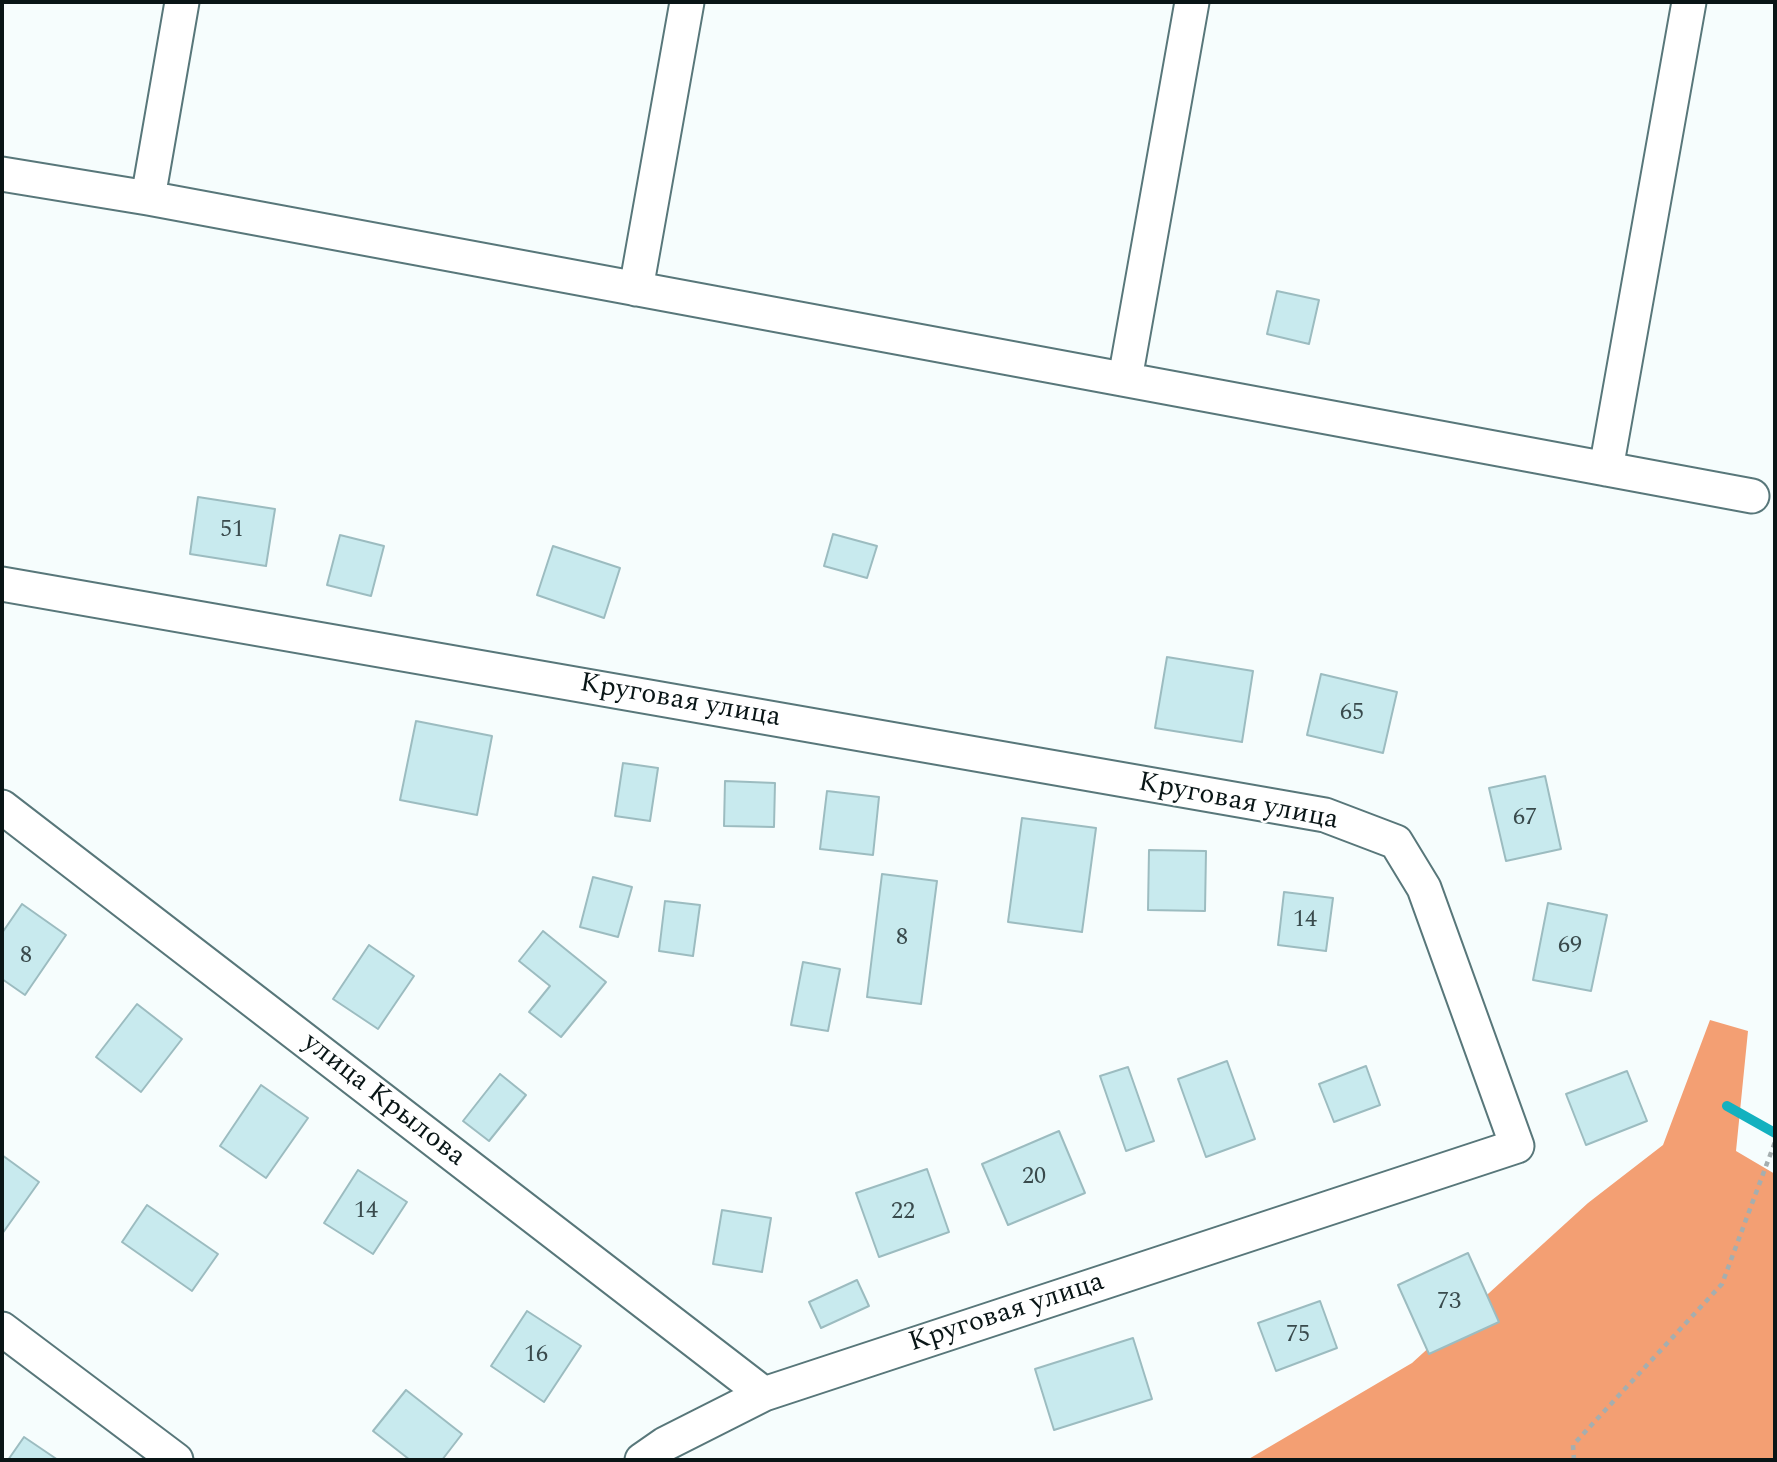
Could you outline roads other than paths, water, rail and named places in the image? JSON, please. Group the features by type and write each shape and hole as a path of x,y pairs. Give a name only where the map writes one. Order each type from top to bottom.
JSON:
{"street":[{"path":"148,198 182,2"},
{"path":"636,289 687,2"},
{"path":"1125,379 1192,2"},
{"path":"1606,469 1689,2"},
{"path":"2,174 148,198 1752,496"},
{"name":"Круговая улица","path":"2,584 1325,815 1396,842 1424,888 1517,1146 764,1394 665,1444 642,1460"},
{"name":"улица Крылова","path":"2,807 764,1394"},
{"path":"2,1329 176,1460"}],"waterway":[{"path":"1727,1106 1775,1133"}]}
